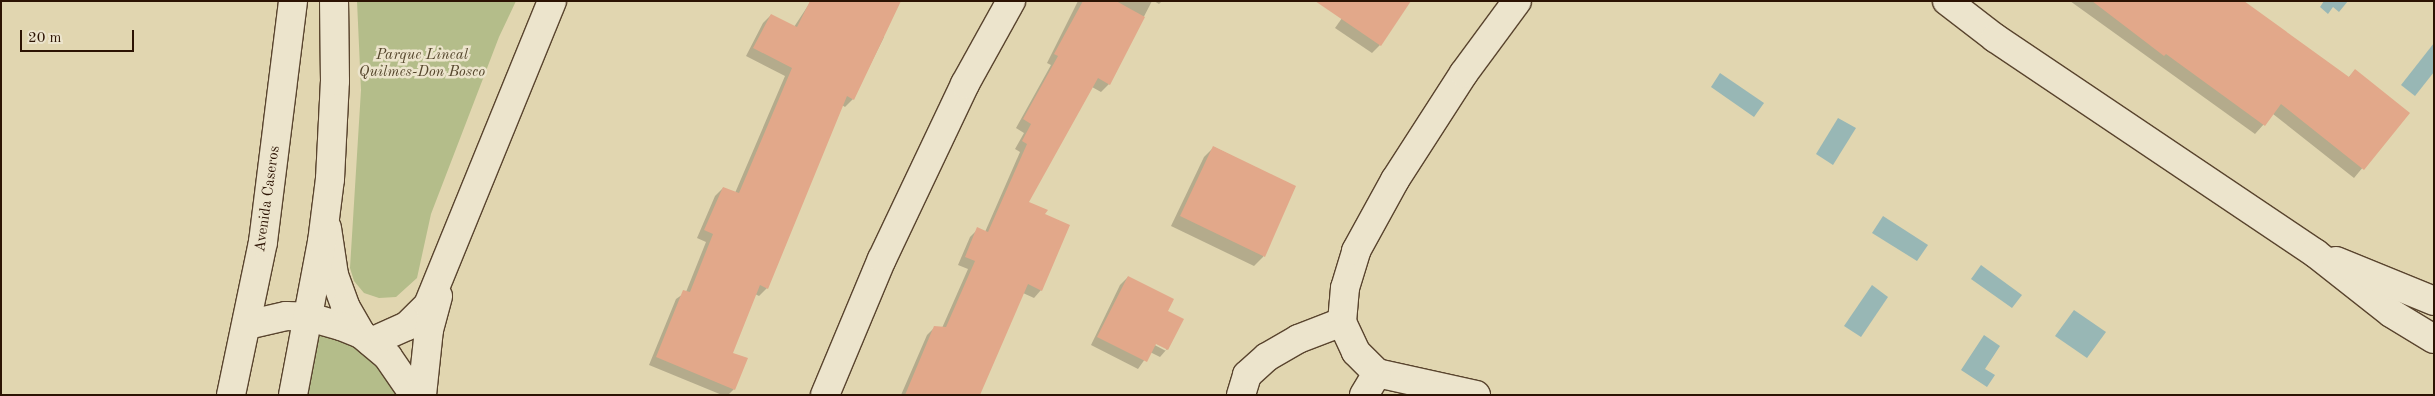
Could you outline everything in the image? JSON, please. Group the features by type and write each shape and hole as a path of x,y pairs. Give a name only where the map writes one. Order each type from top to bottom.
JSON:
{"street":[{"name":"Avenida Caseros","path":"231,395 263,242 293,1"},
{"path":"293,395 309,317 326,211 335,81 334,1"},
{"path":"247,325 286,316 309,317 366,338 407,326 428,305 448,261 526,61 552,1"},
{"path":"825,395 882,259 965,84 1011,1"},
{"path":"1476,395 1370,384 1342,322 1345,288 1356,251 1396,180 1464,73 1517,1"},
{"path":"1947,1 2027,60 2315,253 2385,308 2434,339"},
{"path":"326,211 334,275 345,306 366,338 388,357 414,395"},
{"path":"2315,253 2434,300"},
{"path":"422,395 429,330 448,261"},
{"path":"1241,395 1247,375 1267,357 1298,339 1342,322"}],"green space":[{"name":"Parque Lineal Quilmes-Don Bosco","path":"357,1 516,1 499,37 431,214 417,278 396,297 379,298 364,293 354,281 350,268 361,90"},
{"path":"309,317 341,326 414,395 293,395"}],"water":[{"path":"2324,1 2348,1 2339,12 2333,7 2328,14 2320,7"},
{"path":"2434,43 2434,72 2415,96 2401,85"},
{"path":"1720,73 1764,103 1754,117 1711,87"},
{"path":"1838,118 1856,128 1833,165 1816,154"},
{"path":"1883,216 1928,245 1917,261 1872,233"},
{"path":"1981,265 2022,295 2012,308 1971,279"},
{"path":"1872,285 1888,297 1861,337 1844,326"},
{"path":"2074,310 2106,332 2087,358 2055,336"},
{"path":"1984,335 2000,346 1985,369 1995,375 1987,387 1961,370"}],"building":[{"path":"810,1 901,1 854,100 847,96 768,289 760,285 733,353 748,358 735,390 656,357 683,290 690,292 713,234 704,230 723,187 739,193 792,68 753,48 771,14 797,27"},
{"path":"1083,1 1116,1 1145,17 1110,85 1098,78 1029,202 1048,210 1045,214 1070,225 1042,291 1028,284 980,395 905,395 934,326 946,327 975,261 965,257 977,227 988,232 1027,144 1022,141 1031,124 1023,119 1058,56 1054,54"},
{"path":"1315,1 1411,1 1381,46"},
{"path":"2092,1 2244,1 2349,77 2355,69 2410,113 2364,170 2281,104 2265,126 2166,54 2164,56"},
{"path":"1213,146 1296,186 1265,257 1180,216"},
{"path":"1128,276 1174,299 1168,311 1184,319 1168,350 1156,344 1147,362 1097,337"}]}
